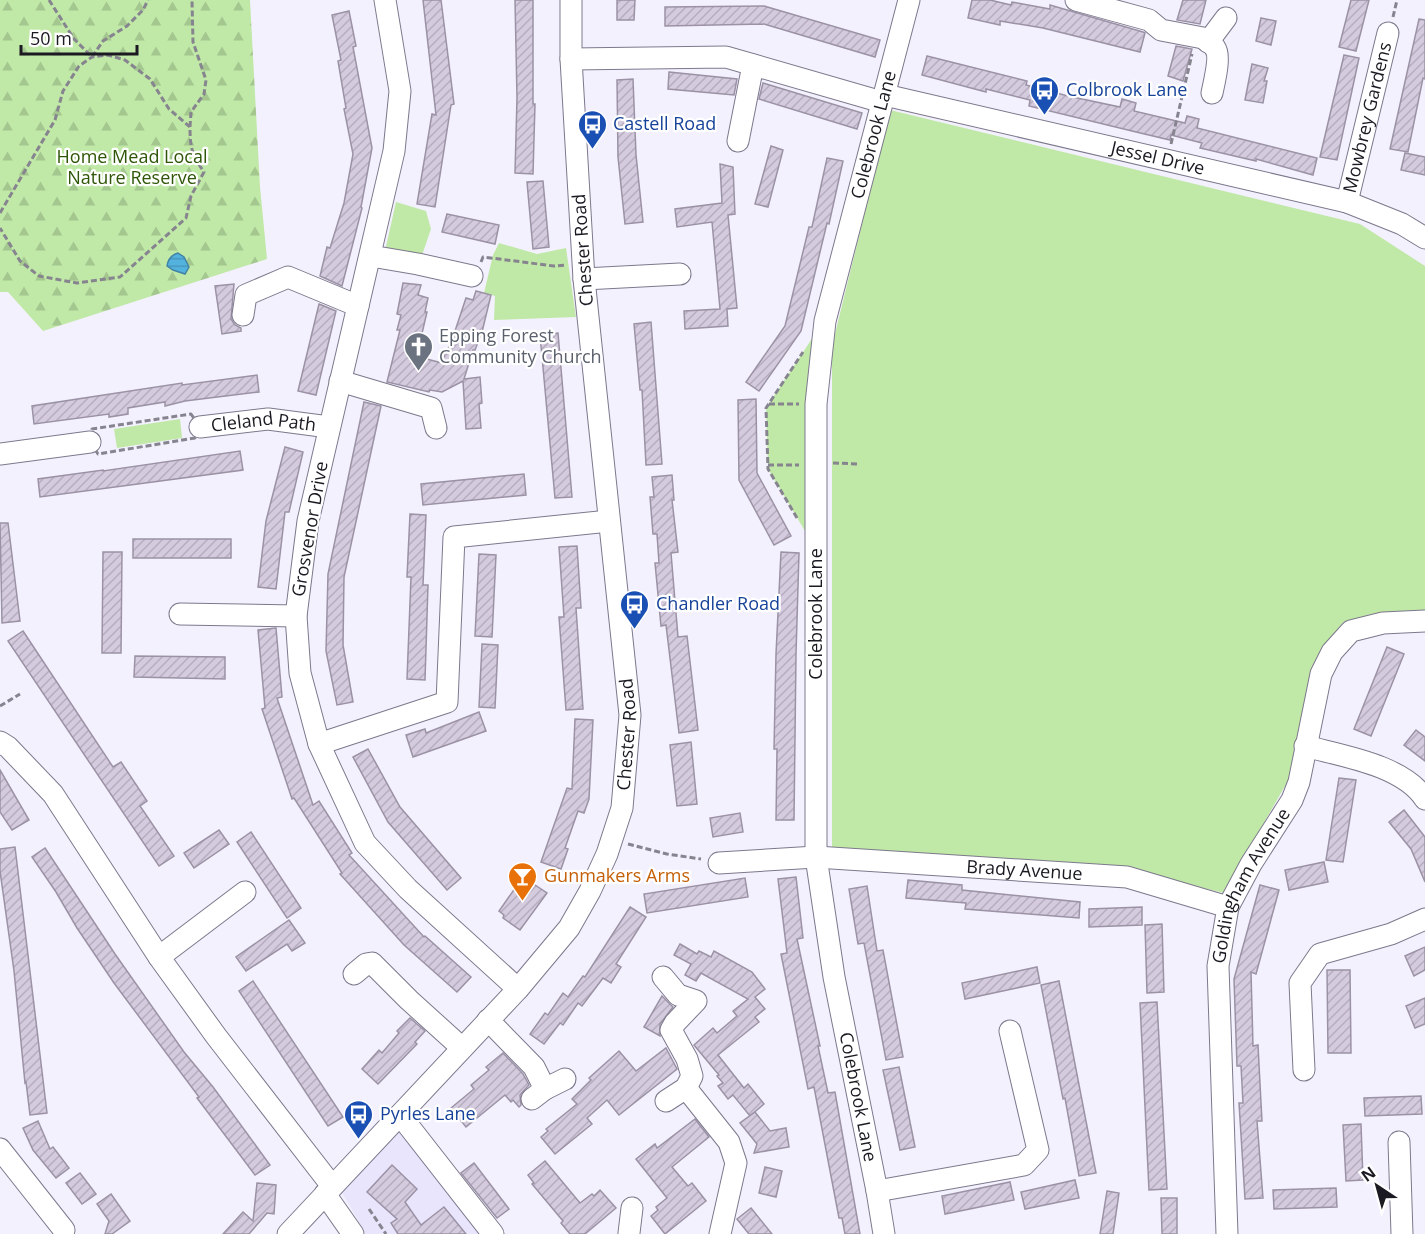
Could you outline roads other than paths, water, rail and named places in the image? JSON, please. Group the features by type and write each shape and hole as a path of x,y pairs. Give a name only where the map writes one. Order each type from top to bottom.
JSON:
{"street":[{"name":"Grosvenor Drive","path":"385,0 400,92 394,150 308,520 296,616 300,673 319,744 365,843 408,889 518,989"},
{"name":"Chester Road","path":"288,1234 518,989 568,928 590,891 607,854 622,808 630,715 584,271 571,59 571,0"},
{"name":"Colebrook Lane","path":"884,1234 878,1191 834,977 816,856 816,404 825,321 909,0"},
{"path":"1076,0 1149,20 1161,30 1202,39 1215,48 1218,55 1212,93"},
{"path":"1202,39 1226,18"},
{"name":"Mowbrey Gardens","path":"1347,202 1388,33"},
{"path":"571,59 726,57 883,98"},
{"path":"738,141 753,64"},
{"name":"Jessel Drive","path":"883,98 1347,202 1402,224 1425,237"},
{"path":"371,256 472,276"},
{"path":"584,271 680,274"},
{"path":"243,315 246,296 288,278 357,306"},
{"path":"340,381 430,408 436,428"},
{"name":"Cleland Path","path":"200,427 268,419 329,427"},
{"path":"0,454 90,442"},
{"path":"319,744 447,702 454,537 609,521"},
{"path":"180,614 296,616"},
{"name":"Goldingham Avenue","path":"1227,1234 1218,966 1228,907 1251,864 1292,800 1299,782 1321,674 1332,652 1352,631 1383,623 1425,621"},
{"path":"0,742 8,747 53,794 159,957 329,1190 353,1234"},
{"path":"1305,746 1387,769 1420,791 1425,799"},
{"name":"Brady Avenue","path":"711,861 816,856 1127,877 1228,907"},
{"path":"159,957 245,892"},
{"path":"1304,1070 1300,983 1320,954 1391,934 1425,919"},
{"path":"354,974 366,963 372,963 462,1048"},
{"path":"663,977 678,995 696,1001 671,1029 692,1076 686,1088 666,1101"},
{"path":"488,1020 534,1067 539,1094 565,1079"},
{"path":"878,1191 1024,1165 1038,1150 1010,1031"},
{"path":"686,1088 729,1142 736,1163 720,1234"},
{"path":"400,1115 492,1234"},
{"path":"1399,1142 1402,1234"},
{"path":"0,1149 64,1230"},
{"path":"627,1234 632,1208"}],"water":[{"path":"178,253 184,257 189,267 185,274 167,266 170,258"}],"place":[{"name":"Colbrook Lane","path":"1045,116"},
{"name":"Castell Road","path":"592,150"},
{"name":"Epping Forest Community Church","path":"418,372"},
{"name":"Chandler Road","path":"635,630"},
{"name":"Gunmakers Arms","path":"523,902"},
{"name":"Pyrles Lane","path":"359,1140"}],"park label":[{"name":"Home Mead Local Nature Reserve","path":"132,167"}]}
